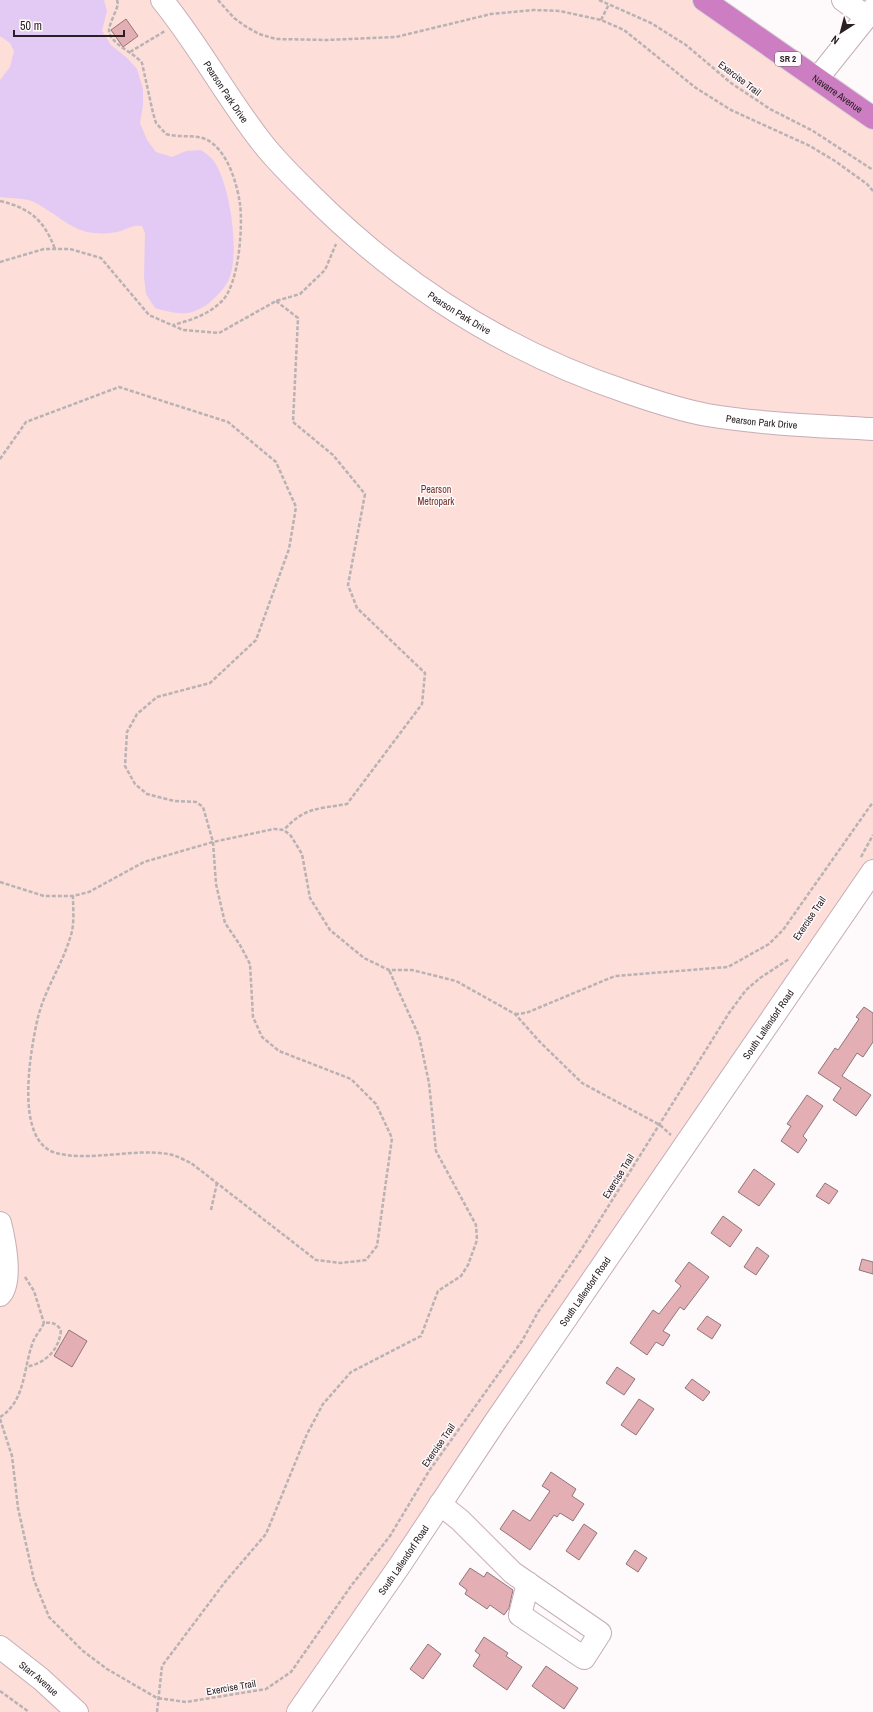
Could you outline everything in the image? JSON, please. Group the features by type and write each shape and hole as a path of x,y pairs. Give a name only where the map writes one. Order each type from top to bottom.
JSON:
{"highway":[{"name":"Navarre Avenue","path":"704,0 873,118"}],"street":[{"name":"Pearson Park Drive","path":"162,0 179,22 260,140 282,166 339,224 446,307 550,363 604,385 654,402 706,415 783,424 873,429"},
{"path":"817,79 870,13 843,0"},
{"name":"South Lallendorf Road","path":"298,1712 684,1146 865,867"},
{"path":"0,1223 7,1275 5,1287 0,1295"},
{"path":"440,1504 460,1520 512,1573 528,1583"},
{"name":"Starr Avenue","path":"0,1647 40,1679 77,1712"}],"path":[{"path":"118,0 109,30 110,35 118,44 138,58 142,64 153,113 159,129 172,136 201,136 219,149 229,168 236,187 240,205 239,252 232,284 223,300 206,314 173,325"},
{"path":"218,0 234,18 245,26 259,34 276,39 327,40 396,37 491,14 534,10 560,11 601,20 624,30 696,88 731,110 810,146 835,161 867,184 873,191"},
{"name":"Exercise Trail","path":"598,0 651,22 686,45 731,83 770,109 813,131 873,170"},
{"path":"601,20 609,4"},
{"path":"129,52 179,22"},
{"path":"0,202 22,208 42,222 55,249"},
{"path":"0,262 44,249 70,249 101,258 149,315 183,330 219,333 276,301 300,294 325,270 338,240 339,224"},
{"path":"276,301 298,318 293,422 333,455 366,494 348,585 357,608 425,673 422,704 347,804 305,812 294,819 284,830"},
{"path":"0,459 26,422 119,387 228,422 276,462 296,507 289,549 256,640 210,683 157,697 138,714 127,732 125,766 135,784 147,794 160,798 196,802 203,807 213,842 216,884 225,923 240,945 250,964 253,1017 262,1037 279,1051 351,1079 376,1104 392,1138 377,1246 366,1260 341,1262 316,1260 191,1163 169,1154 126,1153 74,1156 55,1153 35,1136 28,1109 31,1062 38,1016 51,981 71,938 74,917 73,896"},
{"path":"515,1014 526,1013 615,976 728,966 769,944 784,930 873,802"},
{"path":"0,882 44,896 73,896 89,892 144,862 213,842 274,829 284,830 291,836 302,854 310,898 330,930 364,958 389,970 412,970 456,981 515,1014 539,1041 582,1083 660,1125 684,1146"},
{"path":"865,867 873,835"},
{"name":"Exercise Trail","path":"0,1418 12,1456 18,1508 34,1580 49,1617 83,1651 101,1664 158,1698 186,1702 266,1689 291,1672 351,1586 390,1536 429,1472 522,1341 538,1312 577,1256 729,1013 746,990 760,978 788,960 793,955"},
{"path":"157,1712 162,1666 225,1582 266,1534 307,1434 323,1404 351,1372 421,1336 438,1291 462,1276 468,1265 477,1240 476,1225 436,1151 429,1082 419,1036 389,970"},
{"path":"211,1210 217,1183"},
{"path":"5,1256 22,1273 34,1291 44,1324"},
{"path":"0,1418 6,1413 17,1398 33,1341 44,1324 50,1322 57,1325 61,1330 60,1340 47,1359 37,1365 26,1367"},
{"path":"0,1691 29,1712"}],"green space":[{"name":"Pearson Metropark","path":"0,0 704,0 873,118 873,871 298,1712 0,1712"}],"shaded area":[{"path":"0,0 104,0 107,11 102,31 111,45 127,58 137,69 143,89 143,105 140,123 147,140 156,152 172,157 186,151 201,150 213,160 219,170 229,201 232,219 234,255 232,270 228,281 208,304 189,313 174,313 155,308 146,294 144,277 145,233 142,226 134,226 113,233 87,232 73,227 32,201 0,197 0,80 10,67 14,51 10,43 0,36"}],"building":[{"path":"126,19 138,36 123,47 111,30"},
{"path":"864,1007 873,1013 873,1042 863,1057 857,1053 842,1076 871,1095 856,1116 833,1100 841,1088 818,1073 835,1048 838,1050 859,1019 856,1017"},
{"path":"807,1095 823,1106 803,1136 807,1140 798,1153 781,1141 791,1126 787,1124"},
{"path":"754,1169 775,1184 759,1206 738,1192"},
{"path":"825,1183 838,1191 829,1204 816,1196"},
{"path":"723,1216 742,1230 730,1247 711,1233"},
{"path":"757,1247 769,1256 756,1275 744,1267"},
{"path":"862,1259 873,1262 873,1274 859,1270"},
{"path":"689,1262 709,1277 684,1310 680,1307 663,1331 670,1335 663,1346 656,1342 647,1355 630,1343 653,1310 659,1314 681,1286 675,1281"},
{"path":"707,1316 721,1325 712,1339 697,1329"},
{"path":"69,1330 87,1341 72,1367 54,1356"},
{"path":"617,1367 635,1379 624,1395 606,1383"},
{"path":"692,1379 710,1392 703,1401 685,1388"},
{"path":"639,1399 654,1409 636,1435 621,1425"},
{"path":"551,1472 576,1489 572,1496 584,1504 573,1521 560,1513 557,1517 554,1515 530,1550 500,1529 513,1510 530,1521 550,1491 542,1486"},
{"path":"584,1524 597,1533 579,1560 566,1551"},
{"path":"635,1550 647,1558 638,1572 626,1564"},
{"path":"470,1568 484,1577 487,1572 513,1590 509,1608 504,1615 490,1605 487,1609 465,1594 467,1590 459,1584"},
{"path":"484,1637 508,1653 506,1656 522,1667 507,1690 473,1666 480,1655 475,1651"},
{"path":"428,1644 441,1654 423,1679 410,1669"},
{"path":"546,1666 578,1688 564,1709 532,1686"}]}
